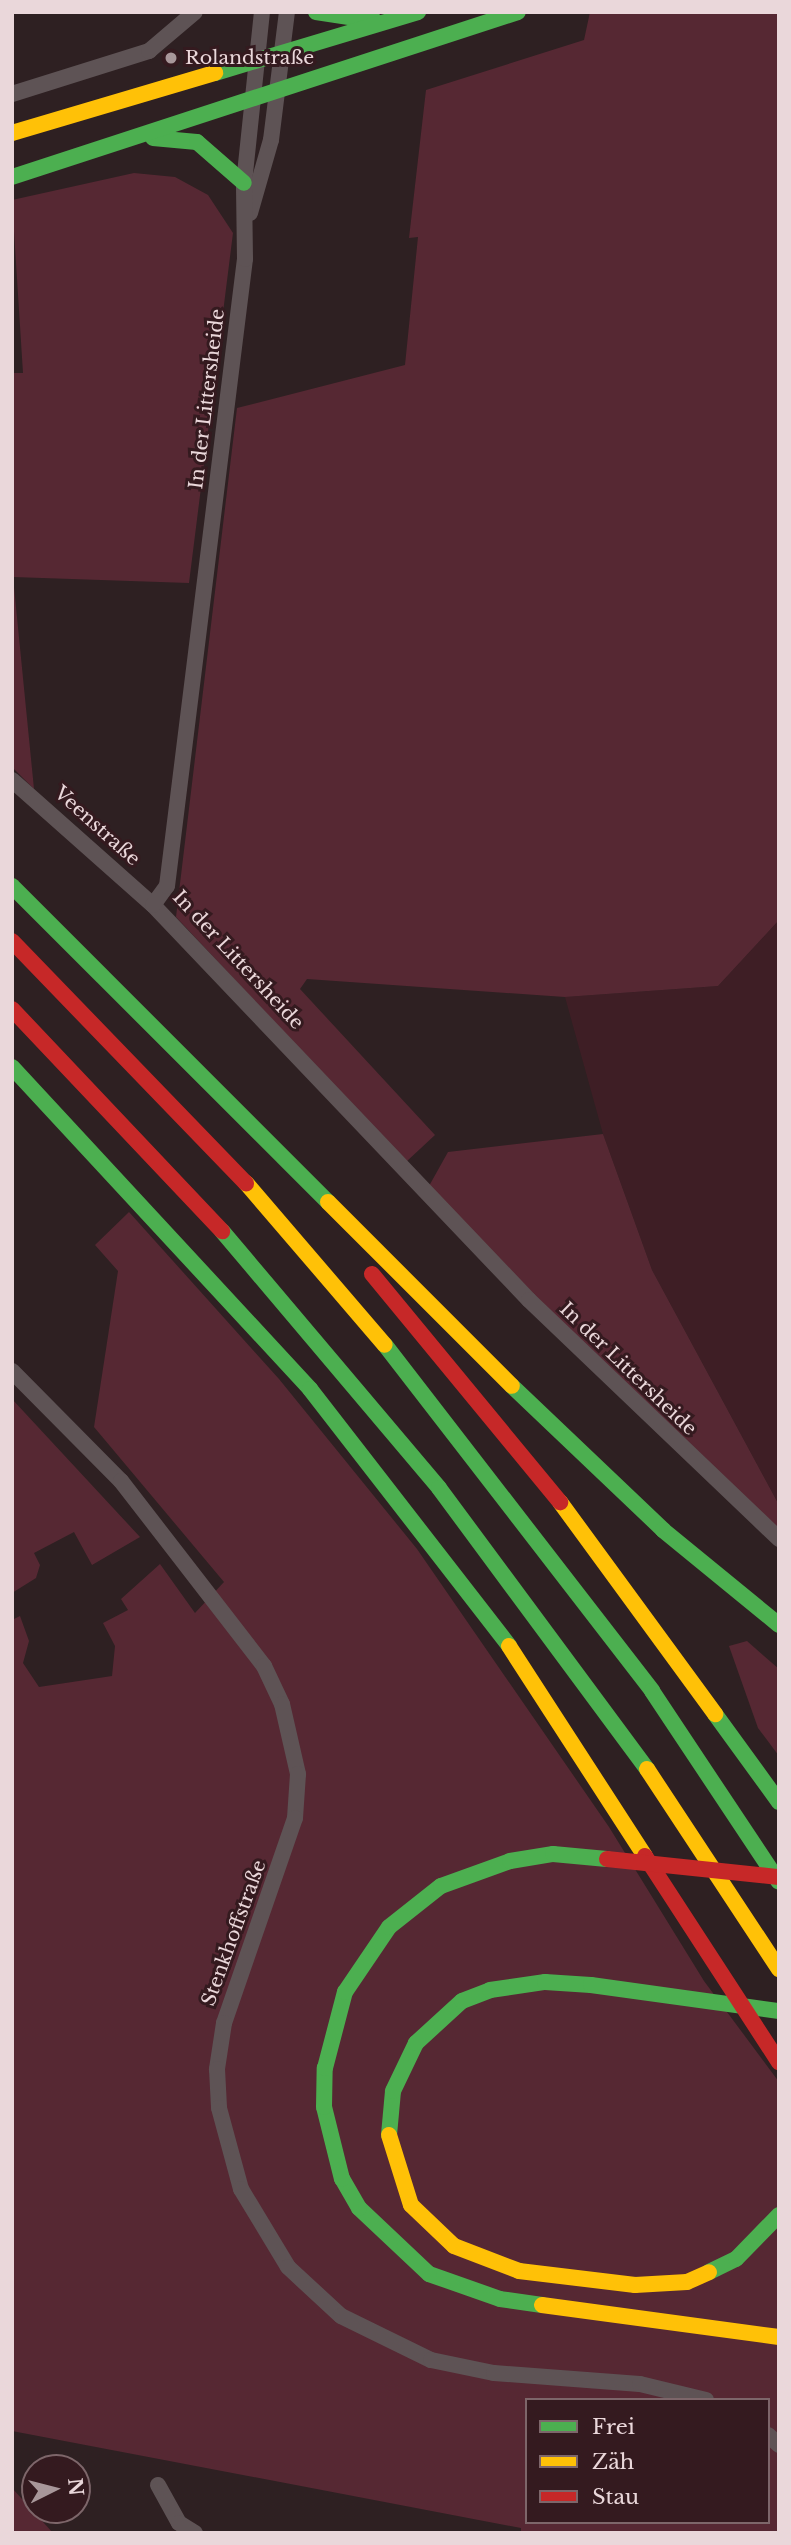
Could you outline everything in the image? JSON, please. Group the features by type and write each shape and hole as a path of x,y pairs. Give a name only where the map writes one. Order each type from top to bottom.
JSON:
{"main road":[{"path":"316,12 387,22"},
{"path":"12,133 282,55 418,12"},
{"path":"12,177 277,94 518,12"},
{"path":"140,138 197,142 244,183"},
{"path":"12,886 526,1401 663,1530 779,1625"},
{"path":"12,941 209,1142 367,1321 597,1616 779,1880"},
{"path":"120,993 404,1309 528,1458 779,1802"},
{"path":"12,1009 324,1347 536,1611 701,1846 779,1969"},
{"path":"12,1067 310,1389 473,1592 668,1883 737,1990 779,2062"},
{"path":"137,1199 220,1265"},
{"path":"241,1281 324,1347"},
{"path":"779,1880 553,1854 510,1861 441,1886 389,1927 363,1959 334,2027 324,2094 330,2141 359,2208 379,2234 429,2274 500,2298 779,2337"},
{"path":"779,2011 591,1985 490,1990 462,2001 416,2043 393,2091 388,2119 395,2170 411,2205 454,2246 519,2271 635,2285 687,2282 736,2259 779,2215"}],"street":[{"path":"12,94 149,51 195,12"},
{"path":"255,62 262,12"},
{"path":"282,55 287,12"},
{"name":"In der Littersheide","path":"247,218 262,180 282,55"},
{"name":"In der Littersheide","path":"255,62 244,183 247,218 167,886 153,905 537,1310 779,1539"},
{"name":"Veenstraße","path":"12,780 153,905"},
{"name":"Stenkhoffstraße","path":"12,1371 121,1481 264,1665 282,1704 298,1774 295,1818 227,2012 217,2069 219,2108 241,2189 288,2267 363,2330 431,2360 494,2373 640,2384 698,2398"},
{"path":"158,2485 179,2523 195,2533"}],"shaded area":[{"path":"590,12 779,12 779,920 718,986 565,997 307,979 300,989 435,1135 406,1162 176,917 237,408 405,365 418,237 409,238 426,90 584,40"},
{"path":"134,173 175,177 208,195 233,233 189,583 13,577 34,789 12,767 12,373 23,373 12,200"},
{"path":"779,920 779,1505 652,1270 603,1134 565,997 718,986"},
{"path":"603,1134 652,1270 779,1505 779,1535 641,1405 429,1186 448,1152"},
{"path":"129,1212 279,1379 417,1549 609,1827 704,1981 779,2082 779,2533 521,2533 521,2528 12,2431 12,1620 20,1616 29,1641 23,1663 39,1687 112,1676 115,1646 103,1623 128,1610 121,1599 160,1564 195,1613 224,1582 94,1427 118,1271 95,1245"},
{"path":"12,1399 140,1537 92,1565 74,1532 34,1553 40,1565 36,1578 12,1593"},
{"path":"747,1641 779,1669 779,1756 758,1728 729,1646"},
{"path":"12,2488 21,2498 21,2524 45,2524 53,2533 12,2533"}],"traffic: fast":[{"path":"316,12 375,21"},
{"path":"215,73 418,12"},
{"path":"12,177 518,12"},
{"path":"153,138 197,142 244,183"},
{"path":"12,886 328,1202"},
{"path":"12,1067 310,1389 509,1646"},
{"path":"222,1231 439,1488 647,1769"},
{"path":"385,1345 652,1691 779,1882"},
{"path":"512,1386 663,1530 779,1625"},
{"path":"715,1714 779,1802"},
{"path":"542,2305 500,2299 429,2274 359,2208 342,2179 324,2107 325,2068 345,1992 389,1927 441,1886 510,1861 553,1854 607,1859"},
{"path":"389,2135 393,2091 416,2043 462,2001 490,1990 545,1982 591,1985 779,2011"},
{"path":"709,2272 736,2259 779,2215"}],"traffic: slow":[{"path":"12,133 215,73"},
{"path":"246,1183 385,1345"},
{"path":"328,1202 512,1386"},
{"path":"560,1502 715,1714"},
{"path":"509,1646 645,1856"},
{"path":"647,1769 779,1969"},
{"path":"389,2135 411,2205 454,2246 519,2271 635,2285 687,2282 709,2272"},
{"path":"542,2305 779,2337"}],"traffic: jam":[{"path":"12,941 246,1183"},
{"path":"12,1009 222,1231"},
{"path":"372,1274 560,1502"},
{"path":"645,1856 779,2062"},
{"path":"607,1859 779,1877"}],"place":[{"name":"Rolandstraße","path":"171,58"}]}
